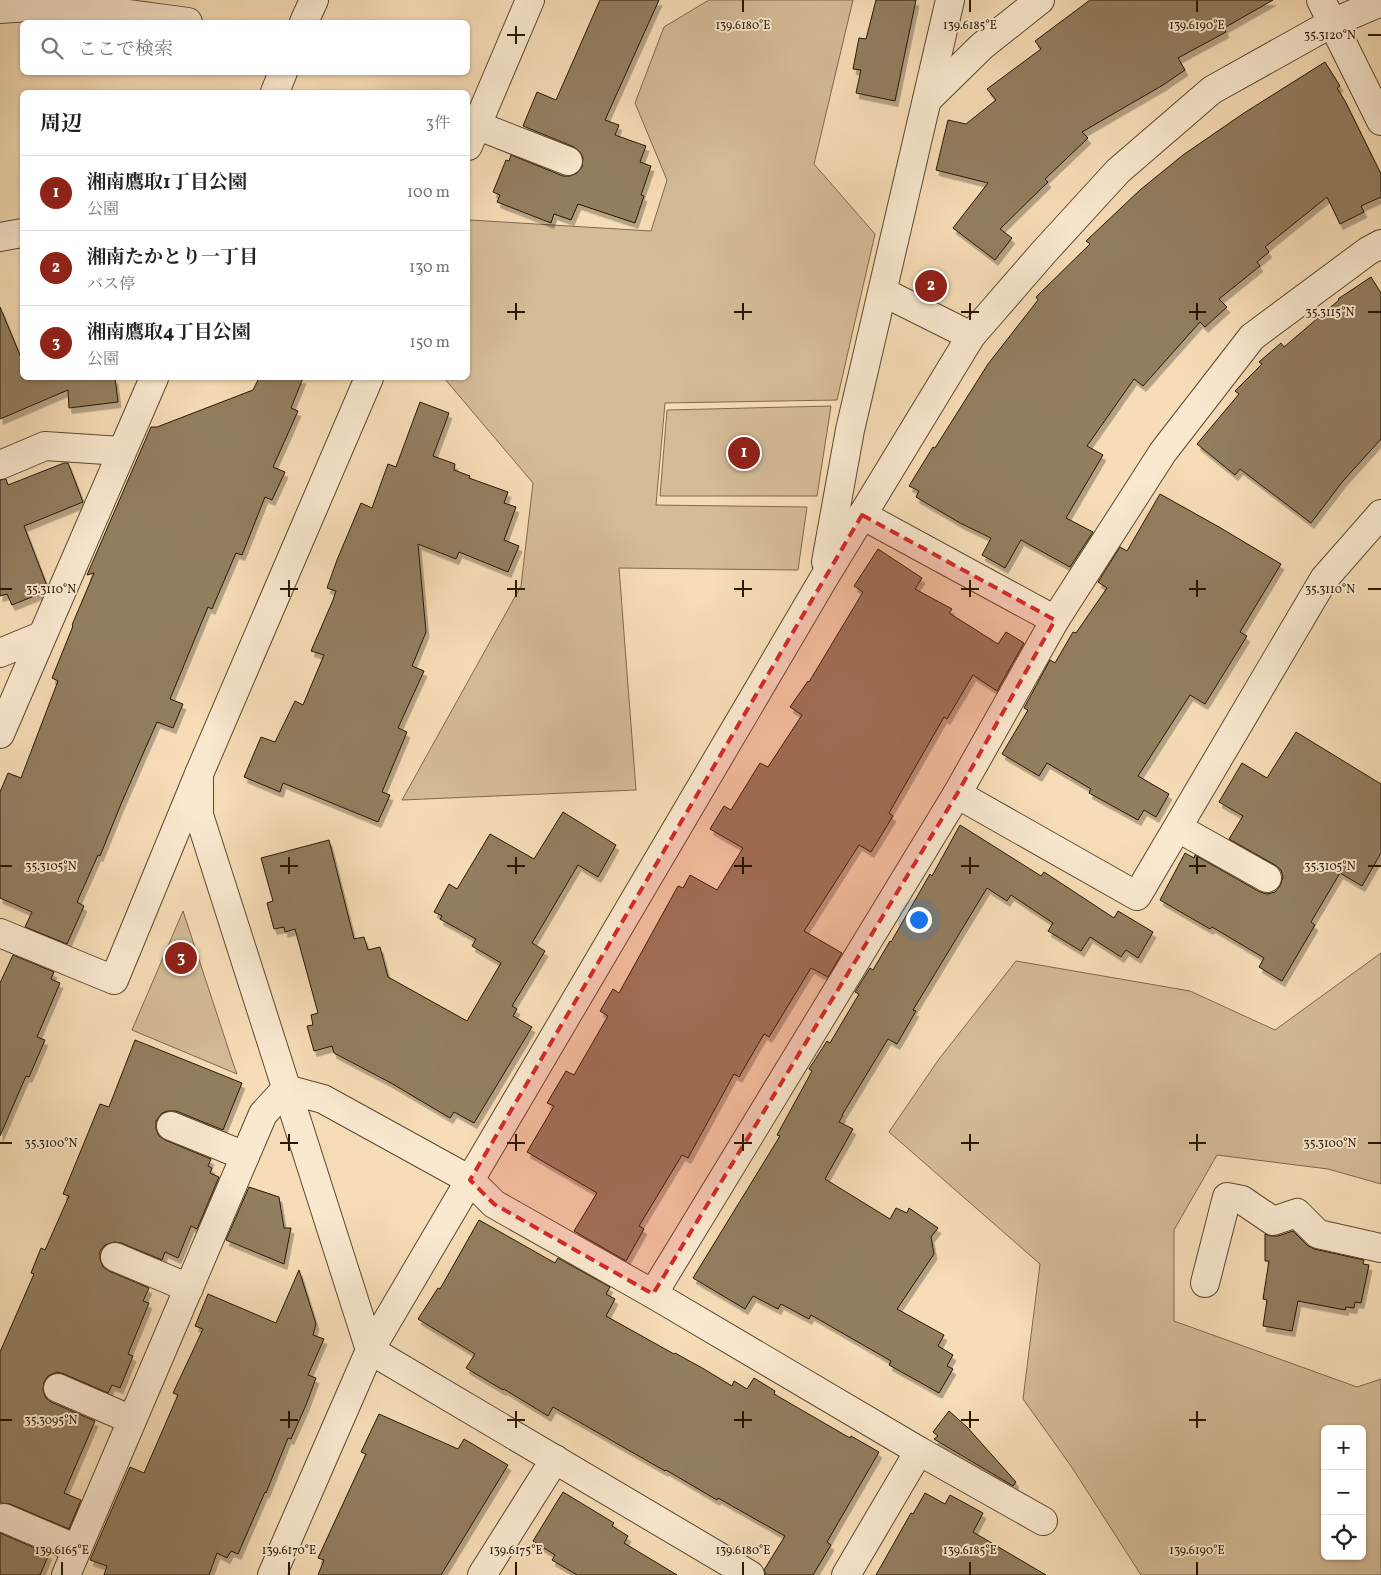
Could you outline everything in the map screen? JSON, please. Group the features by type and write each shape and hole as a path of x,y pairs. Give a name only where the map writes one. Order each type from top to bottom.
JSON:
{"street":[{"path":"305,20 314,0"},
{"path":"530,0 472,135 568,161"},
{"path":"824,578 850,430 950,0"},
{"path":"927,100 982,46 1040,0"},
{"path":"272,1575 370,1350 824,578 971,336 1118,171 1212,90 1326,12 1381,2"},
{"path":"0,9 42,3 173,20"},
{"path":"1326,12 1381,121"},
{"path":"276,90 283,75"},
{"path":"0,237 20,233"},
{"path":"653,1294 957,794 1055,620 1163,452 1252,337 1368,251 1381,244"},
{"path":"883,292 971,336"},
{"path":"0,734 153,380"},
{"path":"0,933 114,980 199,774 367,380"},
{"path":"0,464 45,446 121,451"},
{"path":"957,794 1137,896 1324,579 1381,514"},
{"path":"862,515 1055,620"},
{"path":"0,653 41,636"},
{"path":"199,774 199,815 370,1350 750,1575"},
{"path":"1178,828 1267,878"},
{"path":"286,1089 323,1099 470,1180 494,1204 653,1294 1043,1522"},
{"path":"66,1575 263,1114 286,1089"},
{"path":"171,1126 245,1156"},
{"path":"1205,1283 1227,1197 1242,1200 1273,1221 1297,1214 1318,1234 1381,1248"},
{"path":"115,1257 189,1288"},
{"path":"58,1388 132,1420"},
{"path":"846,1575 919,1450"},
{"path":"482,1575 555,1459"},
{"path":"4,1518 77,1549"}],"highlighted area":[{"path":"862,515 1055,620 957,794 653,1294 494,1204 470,1180"}],"shaded area":[{"path":"709,0 853,0 814,164 875,234 837,400 665,403 656,505 807,507 798,570 619,568 636,790 402,800 521,586 533,483 446,380 470,380 470,220 651,231 667,180 635,103 664,27"},
{"path":"831,406 817,496 660,496 667,410"},
{"path":"183,911 234,1066 237,1074 132,1030"},
{"path":"1381,953 1381,1184 1328,1169 1217,1155 1174,1230 1174,1321 1357,1387 1381,1379 1381,1575 1141,1575 1071,1466 1023,1399 1040,1264 889,1132 939,1059 1016,961 1190,991 1275,1030"}],"building":[{"path":"600,0 659,0 605,120 619,125 615,135 646,146 640,162 651,166 641,195 644,196 635,223 578,204 571,220 554,214 551,223 497,202 500,195 493,192 506,160 509,161 511,155 563,176 577,173 582,167 583,158 574,147 523,126 537,92 556,100"},
{"path":"876,0 916,0 895,101 856,93 861,70 853,69 859,38 866,39"},
{"path":"1090,0 1273,0 1224,28 1226,32 1178,58 1185,70 1163,85 1082,132 1088,138 1045,179 1048,182 1000,229 1012,238 995,260 953,228 988,183 936,170 948,120 966,124 996,100 987,89 1041,49 1035,41"},
{"path":"1325,62 1340,86 1337,88 1381,174 1381,197 1361,206 1364,212 1340,224 1327,197 1265,247 1269,252 1257,262 1260,266 1219,299 1227,307 1205,327 1200,322 1143,386 1134,379 1087,446 1103,455 1066,518 1093,532 1070,567 1021,540 1005,568 982,555 991,538 960,523 916,497 919,491 909,486 988,364 1038,300 1036,297 1090,244 1086,241 1140,190 1183,155 1244,113"},
{"path":"1371,277 1381,293 1381,439 1343,481 1311,523 1240,469 1235,475 1197,444 1239,394 1235,391 1262,364 1259,362 1281,343 1284,347 1338,299"},
{"path":"0,307 20,355 20,380 115,380 118,402 69,408 68,390 0,419"},
{"path":"258,380 302,380 291,408 298,411 273,467 285,472 272,500 265,497 242,555 236,553 212,609 208,607 170,699 183,704 173,728 157,722 100,856 98,855 77,902 84,906 67,944 25,927 32,912 0,898 0,792 8,773 21,778 58,681 52,678 94,573 87,575 151,427 157,427 253,390"},
{"path":"420,402 449,413 433,456 455,464 454,470 470,476 469,478 508,492 504,503 516,507 504,540 519,546 508,572 459,552 456,559 418,544 426,632 412,666 424,671 398,728 407,732 382,792 390,795 378,822 283,783 280,792 244,777 261,737 275,742 295,701 303,705 324,655 311,651 336,591 327,588 337,560 361,503 372,508 388,464 396,467"},
{"path":"68,463 83,502 24,526 47,586 44,592 12,605 7,594 0,596 0,480 6,479 8,485"},
{"path":"1160,494 1281,564 1240,632 1247,636 1205,704 1190,695 1138,776 1169,794 1156,817 1144,810 1138,820 1089,793 1091,789 1047,763 1039,776 1002,754 1028,710 1024,708 1050,660 1055,663 1073,632 1076,633 1107,588 1098,582 1120,547 1127,551"},
{"path":"878,549 922,578 915,589 952,609 949,613 998,644 1006,632 1024,643 997,691 973,675 947,719 944,717 889,813 893,816 871,852 859,845 804,931 842,953 828,977 811,968 769,1037 764,1034 739,1077 734,1074 688,1158 682,1155 639,1226 644,1229 626,1261 574,1231 597,1193 527,1152 554,1106 547,1103 566,1071 574,1075 608,1016 600,1011 613,989 619,993 678,886 683,888 690,875 717,890 743,848 710,829 724,806 731,810 760,763 768,767 802,715 790,707 809,682 863,592 854,586"},
{"path":"1296,732 1381,784 1381,853 1362,886 1340,873 1311,922 1315,925 1282,981 1259,967 1264,958 1212,927 1210,929 1160,900 1185,853 1194,858 1195,855 1260,892 1267,894 1275,892 1280,886 1283,877 1281,870 1229,839 1243,816 1219,802 1242,763 1267,778"},
{"path":"563,812 616,845 598,877 578,865 532,943 545,951 512,1006 517,1009 513,1016 532,1027 474,1123 454,1112 450,1118 391,1083 334,1053 332,1046 314,1051 307,1026 313,1025 311,1015 318,1013 295,929 285,932 284,927 274,929 267,903 273,901 261,858 329,840 354,939 364,937 368,950 380,947 388,977 467,1021 501,963 472,946 476,939 440,919 442,916 434,912 449,884 457,889 490,834 534,859"},
{"path":"960,825 1041,876 1044,872 1114,918 1118,911 1153,932 1138,958 1126,950 1121,957 1090,937 1081,951 1048,931 1053,923 1011,895 1007,901 987,888 913,1010 916,1011 897,1044 888,1039 842,1115 839,1122 853,1129 825,1179 890,1219 896,1208 907,1213 909,1208 938,1228 931,1237 934,1254 897,1309 944,1335 938,1346 953,1355 947,1366 953,1369 939,1393 889,1365 891,1361 811,1315 809,1319 781,1304 778,1309 753,1296 745,1309 693,1278 780,1136 777,1135 812,1071 809,1069 827,1041 830,1043 859,994 855,992 870,968 873,970 891,942 930,874 932,876"},
{"path":"13,955 54,972 51,979 60,983 37,1037 45,1040 29,1077 26,1076 0,1136 0,983"},
{"path":"135,1040 242,1083 223,1130 176,1111 162,1113 156,1121 156,1129 159,1136 211,1159 208,1166 212,1168 210,1173 219,1177 197,1229 191,1226 178,1258 165,1252 162,1260 121,1243 114,1242 105,1245 100,1251 103,1267 149,1288 143,1301 149,1303 128,1354 133,1356 120,1388 112,1385 108,1393 57,1372 48,1376 44,1382 43,1390 46,1398 51,1402 95,1421 64,1493 81,1500 69,1529 10,1504 0,1503 0,1352 34,1274 31,1273 41,1248 45,1250 69,1196 63,1194 100,1104 109,1107"},
{"path":"249,1187 279,1197 284,1228 291,1228 284,1264 226,1240"},
{"path":"479,1220 555,1263 558,1258 610,1287 606,1294 615,1299 606,1316 732,1386 734,1381 747,1389 754,1378 775,1391 774,1394 850,1438 851,1436 879,1452 827,1542 831,1545 813,1575 766,1575 764,1570 785,1536 718,1498 717,1500 553,1407 548,1416 503,1390 466,1368 475,1354 418,1319 438,1288 440,1289"},
{"path":"1293,1231 1307,1245 1314,1249 1364,1260 1363,1264 1369,1265 1361,1303 1355,1302 1354,1308 1346,1307 1345,1310 1298,1301 1292,1331 1263,1326 1267,1300 1263,1299 1269,1261 1265,1261 1265,1234 1278,1236"},
{"path":"299,1270 316,1324 313,1335 324,1339 308,1375 316,1378 291,1439 288,1438 266,1493 238,1554 231,1551 227,1558 217,1553 209,1575 104,1575 107,1566 90,1560 130,1467 144,1473 178,1395 173,1393 203,1329 195,1326 208,1294 276,1323"},
{"path":"949,1411 967,1427 1016,1482 1013,1486 934,1439 938,1436 933,1432"},
{"path":"379,1414 458,1449 464,1439 508,1465 441,1575 318,1575 324,1560 318,1558 366,1454 361,1452"},
{"path":"563,1492 614,1523 612,1526 628,1536 624,1543 677,1575 577,1575 552,1560 555,1555 533,1541"},
{"path":"925,1493 945,1504 950,1495 983,1513 973,1532 1046,1575 876,1575 911,1513 913,1514"},
{"path":"0,1533 49,1554 40,1575 0,1575"}],"place":[{"name":"湘南たかとり一丁目","path":"931,286"},
{"name":"湘南鷹取1丁目公園","path":"744,453"},
{"name":"湘南鷹取4丁目公園","path":"181,958"}]}
